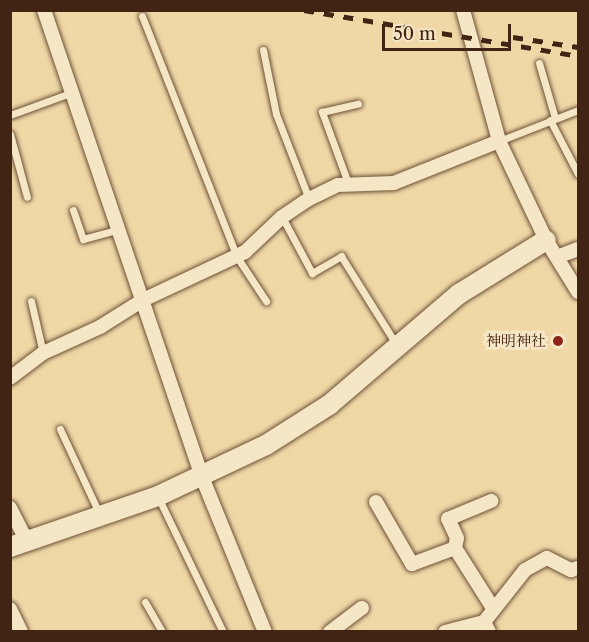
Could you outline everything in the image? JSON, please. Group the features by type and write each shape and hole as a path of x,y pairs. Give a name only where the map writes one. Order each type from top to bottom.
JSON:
{"street":[{"path":"44,10 202,477 265,632"},
{"path":"463,10 499,141 546,240 579,292"},
{"path":"10,378 43,353 100,327 143,300 237,257 282,217 309,199 348,183 394,183 499,141"},
{"path":"10,508 19,544 158,496 266,445 328,405 396,344 459,294 546,240"},
{"path":"557,257 579,249"},
{"path":"490,501 448,519 458,538 455,548 493,608"},
{"path":"376,502 412,564 455,548"},
{"path":"445,632 487,627 493,608 525,570 547,558 571,570 579,568"},
{"path":"330,632 362,608"},
{"path":"10,609 21,632"}],"lane":[{"path":"142,16 237,257 267,301"},
{"path":"263,50 276,114 309,199"},
{"path":"539,63 553,119 579,174"},
{"path":"10,115 73,92"},
{"path":"348,183 322,112 358,104"},
{"path":"499,141 579,110"},
{"path":"10,134 27,197"},
{"path":"73,210 83,239 117,230"},
{"path":"282,217 312,273 341,256 396,344"},
{"path":"31,301 43,353"},
{"path":"60,429 100,516"},
{"path":"158,496 223,632"},
{"path":"145,602 162,632"}],"railway":[{"path":"304,10 578,56"},
{"path":"513,37 578,47"}],"place":[{"name":"神明神社","path":"558,341"}]}
